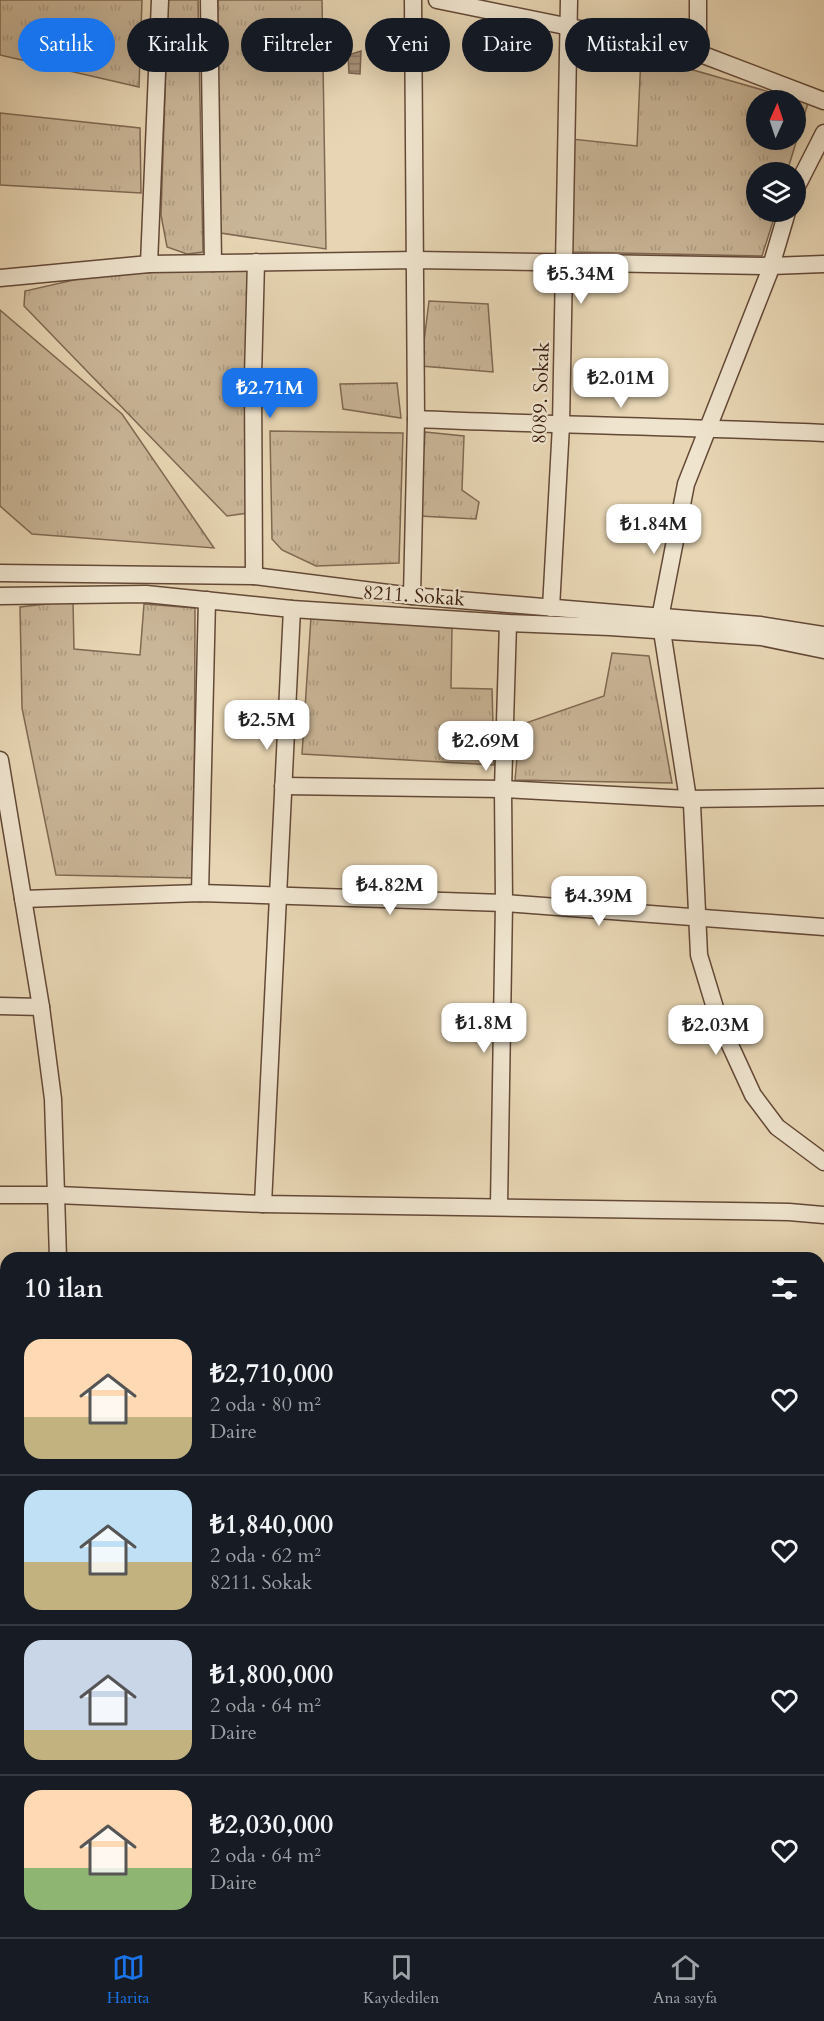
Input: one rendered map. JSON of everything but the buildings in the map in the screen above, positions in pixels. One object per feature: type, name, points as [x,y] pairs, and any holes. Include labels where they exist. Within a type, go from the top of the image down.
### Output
[{"type":"street","points":[[149,264],[160,0]]},
{"type":"street","points":[[209,0],[213,263]]},
{"type":"street","points":[[412,596],[417,419],[413,0]]},
{"type":"street","points":[[437,0],[565,26]]},
{"type":"street","name":"8089. Sokak","points":[[569,0],[569,18]]},
{"type":"street","points":[[698,0],[698,18]]},
{"type":"street","points":[[710,58],[824,101]]},
{"type":"street","name":"8089. Sokak","points":[[551,608],[561,425],[568,72]]},
{"type":"street","points":[[806,168],[824,132]]},
{"type":"street","points":[[784,222],[771,267],[706,428],[686,484],[660,625],[688,799],[692,804],[699,955],[719,1021],[753,1095],[777,1127],[824,1162]]},
{"type":"street","points":[[0,278],[149,264],[256,262],[417,260],[771,267],[824,264]]},
{"type":"street","points":[[254,576],[253,376],[256,262]]},
{"type":"street","points":[[417,419],[824,433]]},
{"type":"street","points":[[0,573],[254,576],[412,596],[551,608],[660,625],[760,626],[824,635]]},
{"type":"street","name":"8211. Sokak","points":[[0,596],[146,594],[292,609],[508,623],[610,627],[660,625],[761,637],[824,650]]},
{"type":"street","points":[[200,893],[207,600]]},
{"type":"street","points":[[262,1204],[292,609]]},
{"type":"street","points":[[499,1206],[504,903],[503,789],[508,623]]},
{"type":"street","points":[[0,760],[53,1099],[58,1252]]},
{"type":"street","points":[[283,786],[503,789],[688,799],[824,797]]},
{"type":"street","points":[[23,899],[200,893],[504,903],[824,927]]},
{"type":"street","points":[[0,1005],[40,1007]]},
{"type":"street","points":[[0,1195],[57,1195],[262,1204],[499,1206],[789,1212],[824,1215]]},
{"type":"green space","points":[[0,0],[142,0],[141,18],[127,18],[127,72],[140,72],[139,87],[74,72],[115,72],[115,18],[18,18],[18,59],[0,55]]},
{"type":"green space","points":[[168,0],[198,0],[198,18],[167,18]]},
{"type":"green space","points":[[218,0],[322,0],[322,18],[241,18],[241,72],[323,72],[326,249],[214,232],[217,72],[229,72],[229,18],[218,18]]},
{"type":"green space","points":[[166,72],[199,72],[203,252],[187,254],[167,247],[161,215]]},
{"type":"green space","points":[[640,72],[700,72],[763,90],[746,90],[746,150],[794,150],[790,162],[746,162],[746,222],[773,222],[762,256],[571,252],[572,139],[637,146]]},
{"type":"green space","points":[[0,113],[140,128],[141,193],[0,185]]},
{"type":"green space","points":[[251,262],[248,513],[227,516],[24,306],[25,291],[109,272]]},
{"type":"green space","points":[[429,301],[488,304],[493,372],[421,366]]},
{"type":"green space","points":[[0,310],[122,414],[214,548],[32,534],[0,506]]},
{"type":"green space","points":[[397,383],[401,418],[343,409],[340,384]]},
{"type":"green space","points":[[270,431],[403,433],[399,563],[316,566],[282,550],[272,539]]},
{"type":"green space","points":[[425,432],[464,436],[462,490],[479,502],[476,519],[419,516]]},
{"type":"green space","points":[[73,601],[74,649],[140,655],[144,604],[195,608],[194,878],[56,875],[22,708],[20,607]]},
{"type":"green space","points":[[311,617],[452,628],[451,688],[492,689],[494,765],[302,754]]},
{"type":"green space","points":[[612,653],[649,656],[672,783],[515,780],[520,725],[604,696]]},
{"type":"shaded area","points":[[361,51],[360,74],[349,73],[353,72],[353,53]]}]
